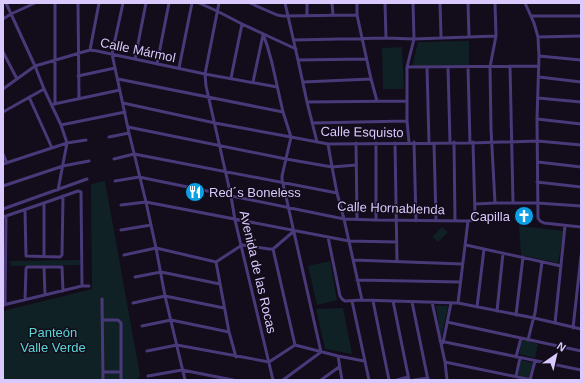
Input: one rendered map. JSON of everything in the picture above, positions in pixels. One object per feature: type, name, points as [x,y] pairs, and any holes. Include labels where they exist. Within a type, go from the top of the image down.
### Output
[{"type":"street","points":[[6,3],[44,89],[53,104],[67,143],[58,190]]},
{"type":"street","points":[[3,19],[35,3]]},
{"type":"street","points":[[53,104],[55,3]]},
{"type":"street","points":[[78,3],[79,99]]},
{"type":"street","points":[[90,50],[99,3]]},
{"type":"street","points":[[123,3],[112,54],[185,380]]},
{"type":"street","points":[[135,59],[146,3]]},
{"type":"street","points":[[157,64],[169,3]]},
{"type":"street","points":[[179,68],[192,3]]},
{"type":"street","points":[[199,3],[296,49]]},
{"type":"street","name":"Avenida de las Rocas","points":[[219,3],[205,74],[208,98],[215,123],[235,220],[273,380]]},
{"type":"street","points":[[250,3],[277,15],[357,15]]},
{"type":"street","points":[[284,3],[317,142]]},
{"type":"street","points":[[306,3],[307,16]]},
{"type":"street","points":[[332,3],[333,15]]},
{"type":"street","points":[[357,3],[357,15],[366,59],[377,101]]},
{"type":"street","points":[[385,3],[386,38]]},
{"type":"street","points":[[409,142],[407,121],[407,67],[414,39],[413,3]]},
{"type":"street","points":[[440,3],[441,37]]},
{"type":"street","points":[[468,3],[469,37]]},
{"type":"street","points":[[495,3],[496,36],[490,67],[495,203]]},
{"type":"street","points":[[525,3],[538,37],[538,216],[539,220],[546,224],[581,227]]},
{"type":"street","points":[[531,16],[581,16]]},
{"type":"street","points":[[231,78],[242,24]]},
{"type":"street","points":[[253,82],[263,34]]},
{"type":"street","points":[[263,34],[267,44],[283,112],[291,138],[282,176],[320,352]]},
{"type":"street","points":[[294,40],[386,38],[414,39],[496,36]]},
{"type":"street","points":[[538,37],[581,36]]},
{"type":"street","name":"Calle Mármol","points":[[3,89],[16,78],[35,66],[90,50],[205,74],[277,87]]},
{"type":"street","points":[[3,52],[16,78]]},
{"type":"street","points":[[539,56],[581,60]]},
{"type":"street","points":[[298,60],[366,59]]},
{"type":"street","points":[[510,66],[513,202]]},
{"type":"street","points":[[407,67],[539,66]]},
{"type":"street","points":[[427,67],[429,143]]},
{"type":"street","points":[[448,67],[455,221]]},
{"type":"street","points":[[458,304],[468,221],[474,218],[475,204],[468,67]]},
{"type":"street","points":[[78,76],[115,68]]},
{"type":"street","points":[[539,77],[581,82]]},
{"type":"street","points":[[118,79],[283,112]]},
{"type":"street","points":[[303,82],[371,79]]},
{"type":"street","points":[[3,110],[44,89]]},
{"type":"street","points":[[53,104],[120,90]]},
{"type":"street","points":[[29,97],[52,148]]},
{"type":"street","points":[[538,98],[581,102]]},
{"type":"street","points":[[307,102],[407,101]]},
{"type":"street","name":"Calle Esquisto","points":[[123,103],[215,123],[328,144],[538,141],[581,145]]},
{"type":"street","points":[[61,125],[125,112]]},
{"type":"street","points":[[538,120],[581,124]]},
{"type":"street","points":[[312,123],[407,121]]},
{"type":"street","points":[[128,127],[332,167],[356,165]]},
{"type":"street","points":[[109,137],[129,133]]},
{"type":"street","points":[[3,154],[5,163],[67,143],[86,140]]},
{"type":"street","points":[[414,142],[416,221]]},
{"type":"street","points":[[356,143],[356,220]]},
{"type":"street","points":[[376,143],[376,220]]},
{"type":"street","points":[[395,143],[397,261]]},
{"type":"street","points":[[434,143],[436,220]]},
{"type":"street","points":[[328,144],[337,193],[362,300]]},
{"type":"street","points":[[114,159],[134,154],[337,193]]},
{"type":"street","points":[[3,186],[63,166],[89,161]]},
{"type":"street","points":[[538,162],[581,167]]},
{"type":"street","points":[[115,181],[139,177]]},
{"type":"street","name":"Calle Hornablenda","points":[[139,177],[344,219],[468,221]]},
{"type":"street","points":[[3,202],[4,208],[87,179]]},
{"type":"street","points":[[537,182],[581,187]]},
{"type":"street","points":[[82,286],[80,191],[4,217],[4,305],[82,286],[89,286]]},
{"type":"street","points":[[25,210],[26,256],[62,256],[63,196]]},
{"type":"street","points":[[121,205],[146,202],[349,241],[397,242]]},
{"type":"street","points":[[475,204],[537,202],[581,206]]},
{"type":"street","points":[[44,203],[44,256]]},
{"type":"street","points":[[121,230],[151,225]]},
{"type":"street","points":[[555,323],[565,226]]},
{"type":"street","points":[[124,255],[156,248],[216,262],[242,245],[273,249],[294,231]]},
{"type":"street","points":[[328,237],[340,296],[345,301],[362,300],[450,303],[516,314],[581,329]]},
{"type":"street","points":[[466,245],[561,266]]},
{"type":"street","points":[[273,249],[295,345]]},
{"type":"street","points":[[477,307],[484,249]]},
{"type":"street","points":[[497,311],[503,253]]},
{"type":"street","points":[[573,328],[581,256]]},
{"type":"street","points":[[516,314],[522,257]]},
{"type":"street","points":[[353,260],[462,264]]},
{"type":"street","points":[[216,262],[229,332],[236,356]]},
{"type":"street","points":[[528,340],[535,314],[542,262]]},
{"type":"street","points":[[44,267],[45,295]]},
{"type":"street","points":[[25,300],[26,268],[62,267],[63,291]]},
{"type":"street","points":[[135,277],[161,272],[220,284]]},
{"type":"street","points":[[357,280],[460,282]]},
{"type":"street","points":[[133,303],[165,296],[224,308]]},
{"type":"street","points":[[102,299],[103,380]]},
{"type":"street","points":[[352,301],[369,380]]},
{"type":"street","points":[[373,301],[389,380]]},
{"type":"street","points":[[393,301],[408,379],[397,380]]},
{"type":"street","points":[[412,302],[428,379],[414,380]]},
{"type":"street","points":[[432,302],[442,341],[447,380]]},
{"type":"street","points":[[442,341],[450,303]]},
{"type":"street","points":[[102,320],[118,320],[121,324],[121,380]]},
{"type":"street","points":[[142,326],[171,320],[229,332]]},
{"type":"street","points":[[447,322],[581,351]]},
{"type":"street","points":[[516,376],[521,338]]},
{"type":"street","points":[[442,341],[581,370]]},
{"type":"street","points":[[147,351],[177,345],[269,362],[295,345],[364,361]]},
{"type":"street","points":[[283,380],[320,352]]},
{"type":"street","points":[[338,356],[342,380]]},
{"type":"street","points":[[445,362],[531,380],[535,361]]},
{"type":"street","points":[[322,380],[339,367]]},
{"type":"street","points":[[148,376],[182,370],[233,380]]},
{"type":"street","points":[[103,372],[121,372]]},
{"type":"green space","points":[[469,41],[469,65],[412,66],[418,42]]},
{"type":"green space","points":[[402,47],[404,89],[383,89],[382,48]]},
{"type":"green space","name":"Panteón Valle Verde","points":[[105,181],[140,375],[137,380],[3,380],[3,311],[92,289],[91,184]]},
{"type":"green space","points":[[519,226],[564,231],[558,263],[521,255]]},
{"type":"green space","points":[[442,227],[448,232],[438,242],[432,237]]},
{"type":"green space","points":[[80,260],[80,265],[11,266],[10,261]]},
{"type":"green space","points":[[330,261],[337,300],[317,305],[308,266]]},
{"type":"green space","points":[[436,306],[448,306],[441,339]]},
{"type":"green space","points":[[343,308],[352,354],[325,349],[316,309]]},
{"type":"green space","points":[[522,340],[538,344],[535,358],[519,354]]},
{"type":"green space","points":[[521,360],[533,363],[529,378],[517,375]]},
{"type":"place","name":"Red´s Boneless","points":[[195,192]]},
{"type":"place","name":"Capilla","points":[[524,216]]}]
